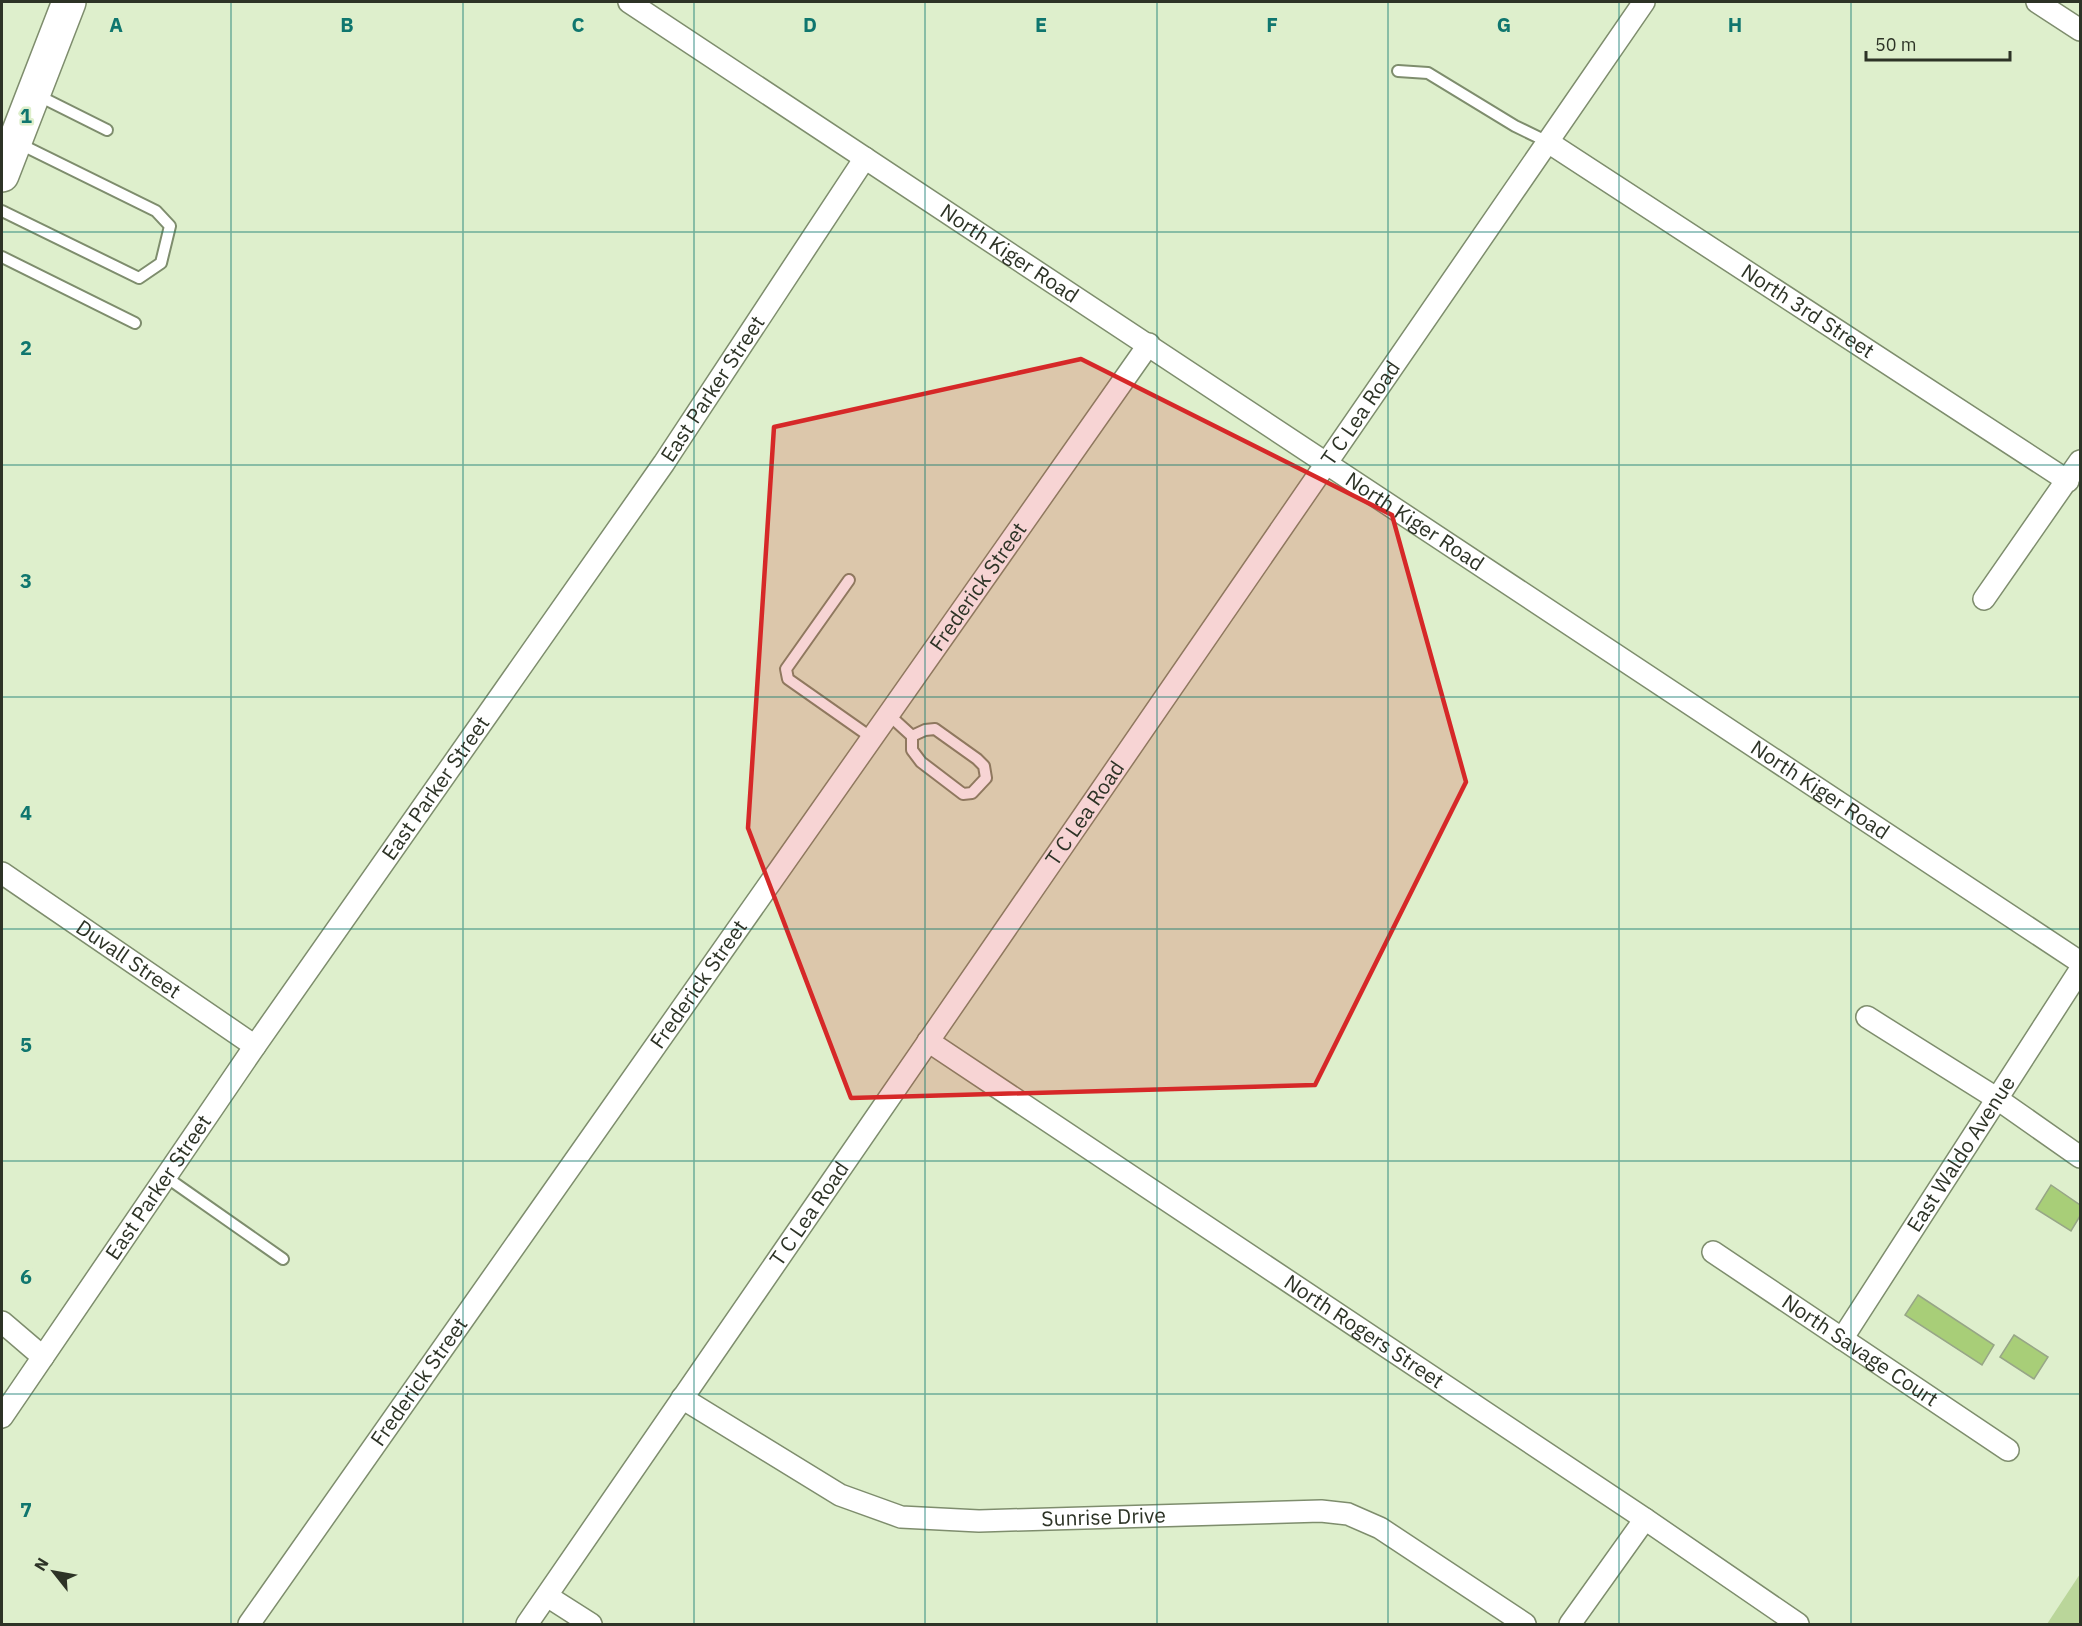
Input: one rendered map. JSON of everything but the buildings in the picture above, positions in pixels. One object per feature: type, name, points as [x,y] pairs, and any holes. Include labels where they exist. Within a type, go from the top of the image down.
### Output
[{"type":"main road","points":[[2,175],[69,2]]},
{"type":"street","name":"North Kiger Road","points":[[629,2],[2080,962]]},
{"type":"street","name":"T C Lea Road","points":[[527,1624],[1644,2]]},
{"type":"street","points":[[2037,2],[2080,30]]},
{"type":"street","name":"North 3rd Street","points":[[1548,142],[2068,481]]},
{"type":"street","name":"East Parker Street","points":[[2,1417],[255,1046],[664,464],[865,158]]},
{"type":"street","name":"Frederick Street","points":[[249,1624],[1149,344]]},
{"type":"street","points":[[1984,598],[2080,461]]},
{"type":"street","name":"Duvall Street","points":[[2,874],[255,1046]]},
{"type":"street","name":"East Waldo Avenue","points":[[1842,1339],[2080,969]]},
{"type":"street","points":[[1867,1017],[1996,1098],[2080,1157]]},
{"type":"street","name":"North Rogers Street","points":[[928,1041],[1645,1519],[1798,1624]]},
{"type":"street","name":"North Savage Court","points":[[1713,1252],[2008,1450]]},
{"type":"street","points":[[2,1322],[43,1357]]},
{"type":"street","name":"Sunrise Drive","points":[[682,1398],[840,1495],[901,1517],[979,1521],[1321,1511],[1348,1514],[1380,1528],[1525,1624]]},
{"type":"street","points":[[1570,1624],[1645,1519]]},
{"type":"street","points":[[547,1596],[591,1624]]},
{"type":"lane","points":[[1398,71],[1428,73],[1515,126],[1548,142]]},
{"type":"lane","points":[[34,93],[107,130]]},
{"type":"lane","points":[[2,211],[138,278],[161,263],[170,226],[156,212],[15,141]]},
{"type":"lane","points":[[2,257],[135,323]]},
{"type":"lane","points":[[849,580],[786,669],[788,679],[872,738]]},
{"type":"lane","points":[[889,715],[912,736],[912,750],[921,762],[963,794],[972,793],[981,786],[986,777],[984,766],[977,759],[935,729],[925,730],[912,736]]},
{"type":"lane","points":[[166,1176],[283,1259]]},
{"type":"highlighted area","points":[[1081,359],[1392,515],[1466,782],[1315,1085],[851,1098],[748,828],[774,427]]},
{"type":"green space","points":[[2080,1574],[2080,1624],[2047,1624]]}]
